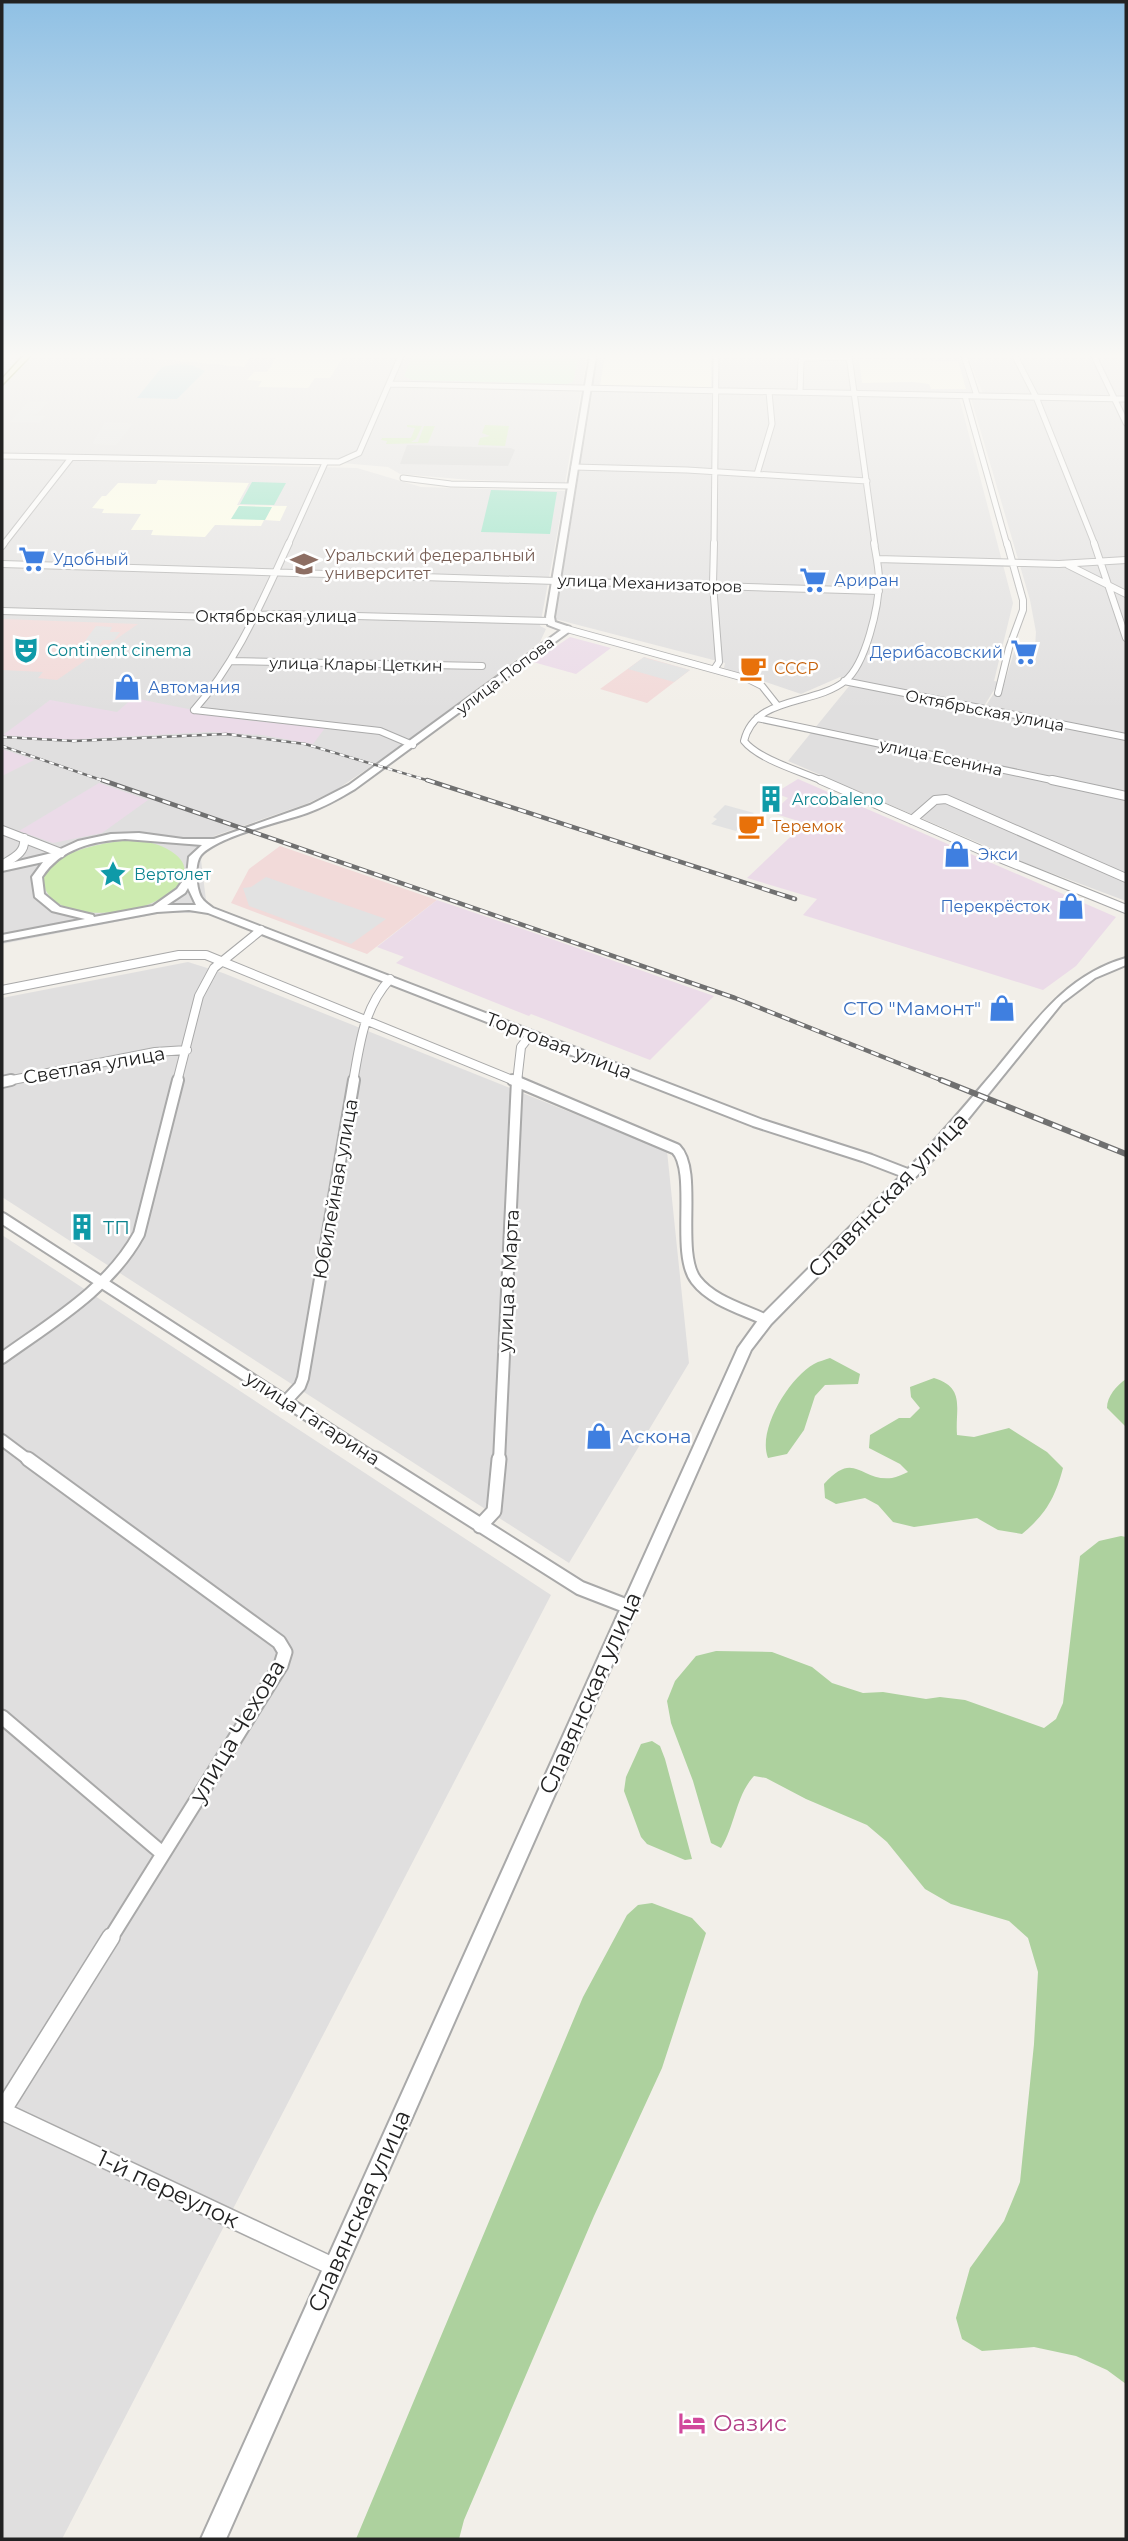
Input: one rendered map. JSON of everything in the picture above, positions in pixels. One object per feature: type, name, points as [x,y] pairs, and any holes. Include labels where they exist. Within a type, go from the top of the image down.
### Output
[{"type":"street","points":[[2,546],[58,475]]},
{"type":"street","points":[[319,475],[255,615],[208,696],[194,710],[380,731],[413,745]]},
{"type":"street","name":"улица Попова","points":[[567,629],[550,622],[573,475]]},
{"type":"street","points":[[714,475],[713,584],[719,662],[715,668]]},
{"type":"street","points":[[766,475],[867,481]]},
{"type":"street","points":[[866,475],[879,591],[856,666],[844,681],[831,688],[777,705],[757,718],[744,735],[744,741],[749,747],[912,820],[1126,909]]},
{"type":"street","points":[[987,475],[1023,600],[1023,610],[1007,654],[998,693]]},
{"type":"street","points":[[1067,475],[1101,561],[1110,586],[1111,603],[1126,638]]},
{"type":"street","points":[[403,478],[450,484],[571,486]]},
{"type":"street","points":[[877,559],[1059,564],[1126,560]]},
{"type":"street","name":"улица Механизаторов","points":[[2,564],[879,591]]},
{"type":"street","points":[[1059,564],[1079,569],[1126,594]]},
{"type":"street","name":"Октябрьская улица","points":[[2,611],[550,622]]},
{"type":"street","points":[[550,622],[557,630],[556,636]]},
{"type":"street","points":[[567,629],[715,668],[762,686],[777,705]]},
{"type":"street","name":"улица Попова","points":[[228,837],[328,800],[413,745],[567,629]]},
{"type":"street","name":"улица Клары Цеткин","points":[[230,661],[482,666]]},
{"type":"street","name":"Октябрьская улица","points":[[844,681],[1126,737]]},
{"type":"street","name":"улица Есенина","points":[[757,718],[1126,796]]},
{"type":"street","points":[[912,820],[935,800],[946,799],[1126,878]]},
{"type":"street","points":[[2,830],[58,854]]},
{"type":"street","points":[[2,867],[58,854],[108,837],[141,836],[193,844],[228,837]]},
{"type":"street","points":[[2,938],[139,912],[175,896],[186,886],[194,856],[228,837]]},
{"type":"street","points":[[2,867],[20,854],[25,845],[24,838]]},
{"type":"street","points":[[160,840],[182,850],[192,870],[195,899],[210,910]]},
{"type":"street","points":[[58,854],[37,877],[36,889],[43,901],[74,915],[118,916]]},
{"type":"street","name":"Торговая улица","points":[[139,912],[182,906],[210,910],[758,1123],[867,1158],[910,1175]]},
{"type":"street","points":[[2,1358],[101,1283],[129,1254],[139,1234],[199,996],[221,960],[261,930]]},
{"type":"street","points":[[2,990],[179,955],[200,954],[221,960],[676,1149],[683,1156],[691,1272],[695,1280],[711,1293],[766,1320]]},
{"type":"street","name":"Славянская улица","points":[[213,2539],[738,1362],[766,1320],[962,1119],[1058,1001],[1091,976],[1126,961]]},
{"type":"street","name":"Юбилейная улица","points":[[286,1401],[300,1386],[303,1378],[364,1019],[378,992],[390,979]]},
{"type":"street","name":"улица 8 Марта","points":[[480,1526],[494,1511],[497,1499],[517,1082],[521,1047],[530,1034]]},
{"type":"street","name":"Светлая улица","points":[[2,1082],[155,1052],[187,1050]]},
{"type":"street","name":"улица Гагарина","points":[[2,1219],[580,1588],[629,1607]]},
{"type":"street","name":"улица Чехова","points":[[2,1440],[279,1642],[285,1652],[281,1665],[2,2111]]},
{"type":"street","points":[[2,1717],[162,1853]]},
{"type":"street","name":"1-й переулок","points":[[2,2111],[334,2267]]},
{"type":"shaded area","points":[[2,475],[379,475],[421,487],[565,491],[540,626],[546,629],[540,642],[391,753],[336,790],[306,804],[214,836],[220,844],[203,855],[201,860],[206,900],[211,905],[198,913],[162,913],[2,944]]},
{"type":"shaded area","points":[[407,475],[566,475],[565,483]]},
{"type":"shaded area","points":[[579,475],[979,475],[1013,603],[994,681],[999,682],[984,706],[840,677],[801,694],[724,668],[725,663],[555,619]]},
{"type":"shaded area","points":[[993,475],[1126,475],[1126,901],[1030,865],[788,761],[850,685],[982,712],[994,693],[1001,694],[1016,646],[1035,648],[1036,632],[1030,600]]},
{"type":"shaded area","points":[[158,480],[249,483],[237,505],[287,506],[280,521],[264,520],[261,526],[215,525],[205,537],[151,535],[153,530],[131,530],[141,514],[102,513],[104,509],[92,508],[118,483],[156,484]]},
{"type":"shaded area","points":[[2,619],[138,624],[57,680],[38,678],[43,672],[2,670]]},
{"type":"shaded area","points":[[96,626],[112,627],[110,632],[120,632],[114,640],[103,640],[96,650],[79,649]]},
{"type":"shaded area","points":[[570,637],[611,648],[576,674],[533,662]]},
{"type":"shaded area","points":[[644,657],[690,670],[647,703],[600,689]]},
{"type":"shaded area","points":[[644,657],[690,670],[674,682],[628,669]]},
{"type":"shaded area","points":[[133,698],[244,720],[325,728],[313,744],[262,735],[209,732],[63,740],[3,735],[50,700],[117,712]]},
{"type":"shaded area","points":[[2,749],[29,758],[34,760],[2,776]]},
{"type":"shaded area","points":[[798,779],[1116,917],[1076,966],[1043,990],[803,915],[817,899],[747,878],[805,823],[772,813],[788,798],[775,793]]},
{"type":"shaded area","points":[[99,783],[148,800],[102,833],[53,843],[19,831]]},
{"type":"shaded area","points":[[725,805],[754,813],[736,831],[711,824],[717,819],[713,817]]},
{"type":"shaded area","points":[[280,846],[437,900],[367,954],[231,903],[249,869]]},
{"type":"shaded area","points":[[266,877],[386,919],[351,944],[249,906],[243,888],[251,887]]},
{"type":"shaded area","points":[[437,900],[714,996],[650,1060],[396,963],[404,957],[377,947]]},
{"type":"shaded area","points":[[188,962],[223,973],[667,1151],[689,1363],[569,1563],[2,1197],[2,998]]},
{"type":"shaded area","points":[[2,1235],[551,1595],[62,2539],[2,2539]]},
{"type":"green space","points":[[252,482],[286,483],[274,505],[240,504]]},
{"type":"green space","points":[[491,490],[557,492],[550,534],[481,532]]},
{"type":"green space","points":[[239,506],[272,507],[265,520],[231,519]]},
{"type":"green space","points":[[138,840],[161,846],[180,858],[184,875],[167,895],[147,905],[102,913],[67,907],[54,901],[48,894],[44,880],[48,869],[59,859],[93,846]]},
{"type":"green space","points":[[830,1358],[860,1374],[858,1384],[825,1385],[815,1396],[804,1430],[787,1454],[768,1458],[767,1433],[786,1393],[804,1371]]},
{"type":"green space","points":[[934,1378],[951,1387],[955,1393],[957,1435],[974,1437],[1009,1428],[1047,1452],[1063,1468],[1048,1505],[1022,1534],[998,1530],[977,1518],[914,1527],[893,1522],[878,1505],[865,1498],[836,1504],[825,1498],[824,1484],[843,1469],[858,1469],[881,1478],[892,1478],[908,1472],[900,1464],[869,1448],[870,1435],[899,1418],[910,1418],[920,1408],[911,1397],[910,1387]]},
{"type":"green space","points":[[1126,1379],[1126,1427],[1107,1408],[1113,1391]]},
{"type":"green space","points":[[1126,1537],[1126,2384],[1107,2370],[1076,2356],[1034,2347],[982,2351],[962,2339],[956,2318],[970,2268],[1004,2221],[1020,2182],[1034,2044],[1038,1972],[1028,1938],[1009,1921],[951,1904],[925,1889],[887,1842],[867,1825],[806,1799],[766,1778],[754,1776],[748,1784],[721,1848],[711,1843],[693,1781],[671,1723],[667,1701],[675,1681],[696,1656],[716,1651],[772,1652],[812,1667],[832,1683],[863,1693],[883,1692],[926,1699],[940,1697],[965,1700],[1044,1728],[1056,1719],[1063,1703],[1080,1556],[1099,1541]]},
{"type":"green space","points":[[652,1741],[660,1746],[665,1759],[692,1859],[685,1860],[647,1844],[641,1837],[624,1791],[626,1777],[641,1744]]},
{"type":"green space","points":[[652,1903],[692,1918],[706,1933],[662,2068],[594,2216],[464,2520],[459,2539],[356,2539],[583,1997],[627,1915],[638,1905]]},
{"type":"railway","points":[[2,737],[74,741],[226,734],[305,744],[433,782]]},
{"type":"railway","points":[[2,746],[107,782]]},
{"type":"railway","points":[[102,780],[735,998],[946,1082]]},
{"type":"railway","points":[[427,780],[795,899]]},
{"type":"railway","points":[[941,1080],[946,1082]]},
{"type":"railway","points":[[946,1082],[1126,1154]]},
{"type":"place","name":"Удобный","points":[[32,559]]},
{"type":"place","name":"Уральский федеральный университет","points":[[304,564]]},
{"type":"place","name":"Ариран","points":[[813,580]]},
{"type":"place","name":"Continent cinema","points":[[26,650]]},
{"type":"place","name":"Дерибасовский","points":[[1024,652]]},
{"type":"place","name":"СССР","points":[[753,668]]},
{"type":"place","name":"Автомания","points":[[127,687]]},
{"type":"place","name":"Arcobaleno","points":[[771,799]]},
{"type":"place","name":"Теремок","points":[[751,826]]},
{"type":"place","name":"Экси","points":[[957,854]]},
{"type":"place","name":"Вертолет","points":[[113,874]]},
{"type":"place","name":"Перекрёсток","points":[[1071,906]]},
{"type":"place","name":"СТО \"Мамонт\"","points":[[1002,1008]]},
{"type":"place","name":"ТП","points":[[82,1227]]},
{"type":"place","name":"Аскона","points":[[599,1436]]},
{"type":"place","name":"Оазис","points":[[692,2423]]}]
